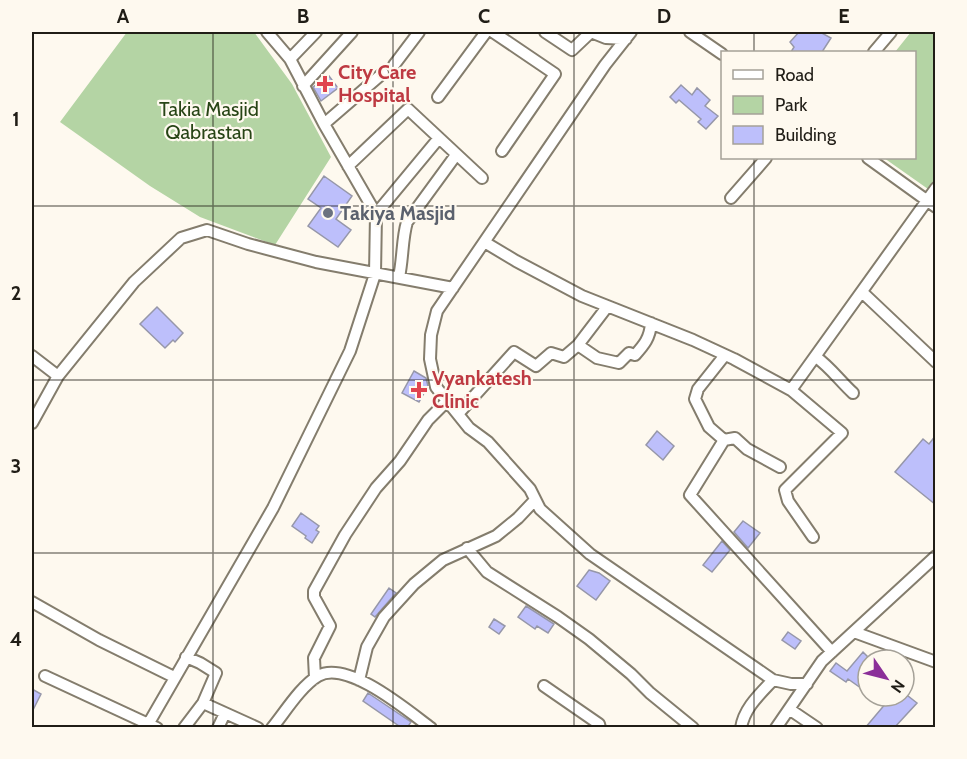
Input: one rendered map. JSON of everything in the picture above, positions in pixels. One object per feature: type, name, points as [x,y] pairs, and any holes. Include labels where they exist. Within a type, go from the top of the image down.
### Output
[{"type":"street","points":[[45,676],[150,726],[174,677],[273,508],[350,351],[375,274],[376,214],[324,124],[290,59],[267,32]]},
{"type":"street","points":[[290,59],[316,32]]},
{"type":"street","points":[[303,86],[352,32]]},
{"type":"street","points":[[394,65],[419,32]]},
{"type":"street","points":[[438,97],[486,32]]},
{"type":"street","points":[[493,32],[555,74],[502,151]]},
{"type":"street","points":[[545,32],[572,50],[591,32],[606,38],[628,35]]},
{"type":"street","points":[[690,32],[721,53]]},
{"type":"street","points":[[875,51],[891,32]]},
{"type":"street","points":[[628,35],[605,65],[486,243],[437,311],[430,351],[436,387],[469,428],[488,442],[530,489],[540,508],[590,554],[773,680],[791,684],[807,684]]},
{"type":"street","points":[[324,124],[383,73]]},
{"type":"street","points":[[348,166],[408,109],[482,178]]},
{"type":"street","points":[[376,214],[439,138]]},
{"type":"street","points":[[399,277],[407,222],[456,155]]},
{"type":"street","points":[[731,198],[765,159]]},
{"type":"street","points":[[869,159],[931,204]]},
{"type":"street","points":[[791,390],[862,292],[931,204],[936,188]]},
{"type":"street","points":[[32,423],[58,376],[134,282],[181,238],[207,230],[248,244],[316,262],[453,288]]},
{"type":"street","points":[[486,243],[553,281],[725,355],[791,390],[842,433],[785,490],[788,501],[813,537]]},
{"type":"street","points":[[862,292],[936,362]]},
{"type":"street","points":[[458,414],[514,352],[536,366],[551,353],[564,357],[578,345],[607,306]]},
{"type":"street","points":[[578,345],[597,358],[619,363],[629,353],[635,355],[645,344],[651,333],[651,323]]},
{"type":"street","points":[[724,440],[709,427],[695,399],[698,389],[725,355]]},
{"type":"street","points":[[816,357],[830,367],[839,380],[853,393]]},
{"type":"street","points":[[33,360],[58,376]]},
{"type":"street","points":[[315,678],[314,658],[330,626],[314,597],[314,591],[345,535],[376,488],[400,461],[428,420],[447,401]]},
{"type":"street","points":[[780,467],[747,449],[735,438],[724,440],[690,495],[832,652]]},
{"type":"street","points":[[359,680],[367,647],[384,617],[414,584],[443,560],[496,536],[535,500]]},
{"type":"street","points":[[467,549],[487,572],[535,601],[589,639],[692,727]]},
{"type":"street","points":[[776,728],[822,662],[936,556]]},
{"type":"street","points":[[32,602],[99,640],[174,677]]},
{"type":"street","points":[[854,632],[936,662]]},
{"type":"street","points":[[184,728],[203,703],[216,672],[186,657]]},
{"type":"street","points":[[272,728],[315,678],[321,674],[342,673],[359,680],[403,707],[431,728]]},
{"type":"street","points":[[741,728],[742,718],[751,704],[773,680]]},
{"type":"street","points":[[544,686],[599,724],[600,728]]},
{"type":"street","points":[[203,703],[258,728]]},
{"type":"street","points":[[789,709],[813,726]]},
{"type":"street","points":[[218,728],[225,712]]},
{"type":"green space","name":"Takia Masjid Qabrastan","points":[[127,32],[254,32],[292,84],[331,157],[275,245],[200,217],[150,186],[60,122]]},
{"type":"green space","points":[[911,32],[935,32],[936,179],[928,189],[885,159],[916,159],[916,51],[896,51]]},
{"type":"building","points":[[799,32],[820,32],[831,38],[823,51],[792,51],[794,47],[790,42]]},
{"type":"building","points":[[329,76],[338,88],[321,101],[313,87]]},
{"type":"building","points":[[681,85],[692,95],[697,88],[710,100],[705,106],[718,116],[706,129],[698,122],[701,119],[679,100],[676,103],[670,97]]},
{"type":"building","name":"Takiya Masjid","points":[[324,176],[352,196],[336,219],[351,230],[338,247],[308,226],[321,208],[308,199]]},
{"type":"building","points":[[157,307],[183,333],[165,348],[140,324]]},
{"type":"building","points":[[414,371],[426,378],[428,386],[419,402],[402,393]]},
{"type":"building","points":[[657,431],[674,446],[663,460],[646,445]]},
{"type":"building","points":[[936,435],[936,505],[895,472],[923,439],[929,444]]},
{"type":"building","points":[[301,513],[319,526],[316,530],[319,532],[312,543],[292,526]]},
{"type":"building","points":[[743,521],[760,533],[748,548],[734,532]]},
{"type":"building","points":[[722,541],[730,550],[712,572],[703,565]]},
{"type":"building","points":[[589,570],[599,573],[610,581],[596,600],[577,586]]},
{"type":"building","points":[[389,588],[396,593],[375,617],[371,614]]},
{"type":"building","points":[[526,606],[554,624],[548,633],[537,626],[535,629],[518,617]]},
{"type":"building","points":[[494,619],[505,626],[499,634],[489,627]]},
{"type":"building","points":[[788,632],[801,641],[795,649],[782,640]]},
{"type":"building","points":[[856,660],[856,685],[848,679],[846,682],[830,671],[836,663],[847,671]]},
{"type":"building","points":[[32,689],[41,694],[32,712]]},
{"type":"building","points":[[368,693],[411,722],[407,728],[402,728],[363,701]]},
{"type":"building","points":[[882,708],[912,708],[894,728],[865,728]]},
{"type":"place","name":"City Care Hospital","points":[[325,84]]},
{"type":"place","name":"Takiya Masjid","points":[[328,213]]},
{"type":"place","name":"Vyankatesh Clinic","points":[[419,390]]}]
